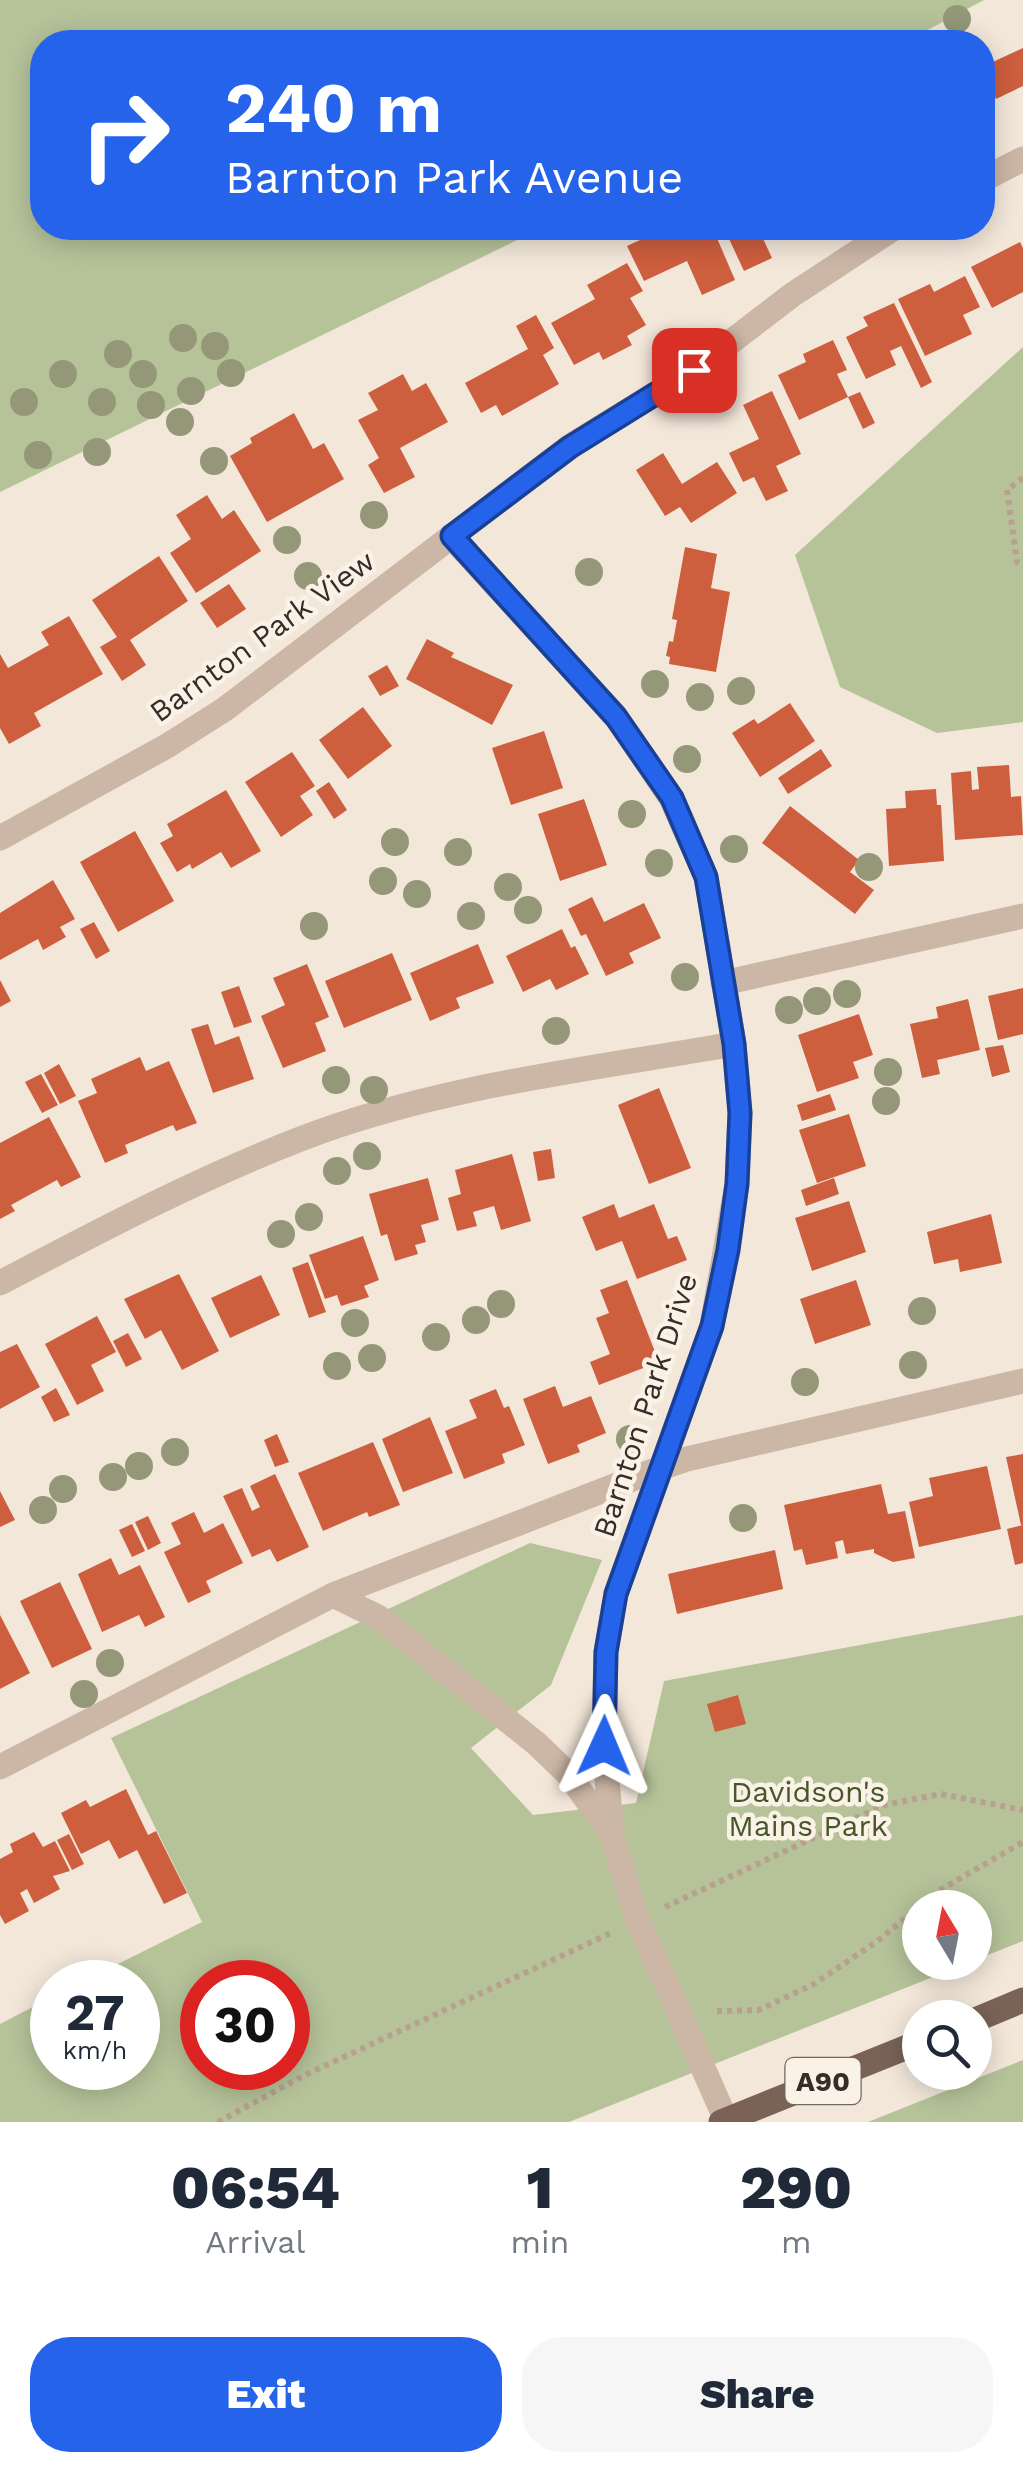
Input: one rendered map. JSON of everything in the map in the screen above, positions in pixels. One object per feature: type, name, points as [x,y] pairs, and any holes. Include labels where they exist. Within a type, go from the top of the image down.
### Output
[{"type":"main road","points":[[992,2013],[1023,2000]]},
{"type":"main road","name":"A90","points":[[723,2121],[902,2049]]},
{"type":"street","points":[[995,173],[1023,159]]},
{"type":"street","name":"Barnton Park View","points":[[0,838],[225,710],[570,447],[694,370],[792,294],[875,240]]},
{"type":"street","name":"Barnton Park Drive","points":[[452,536],[616,717],[672,798],[706,877],[734,1044],[740,1113],[737,1184],[712,1326],[616,1594],[606,1652],[604,1746],[612,1836],[638,1920],[723,2121]]},
{"type":"street","points":[[723,983],[1023,916]]},
{"type":"street","points":[[0,1282],[183,1190],[304,1137],[406,1107],[549,1074],[734,1044]]},
{"type":"street","points":[[0,1767],[333,1596],[661,1468],[1023,1381]]},
{"type":"street","points":[[333,1596],[378,1617],[538,1744],[569,1776],[612,1836]]},
{"type":"path","points":[[1023,478],[1007,490],[1017,562],[1023,564]]},
{"type":"path","points":[[218,2122],[305,2075],[884,1805],[941,1794],[1023,1810]]},
{"type":"path","points":[[717,2011],[759,2010],[814,1984],[876,1942],[940,1890],[1023,1842]]},
{"type":"green space","points":[[0,0],[984,0],[928,30],[30,30],[30,240],[517,240],[0,492]]},
{"type":"green space","points":[[1023,347],[1023,722],[937,733],[840,687],[795,555]]},
{"type":"green space","name":"Davidson's Mains Park","points":[[530,1543],[602,1560],[551,1685],[471,1748],[533,1815],[636,1803],[664,1681],[1023,1615],[1023,1941],[992,1953],[992,1890],[902,1890],[902,1980],[925,1980],[569,2122],[0,2122],[0,2024],[30,2008],[30,2090],[160,2090],[160,1960],[126,1960],[202,1922],[111,1738]]},
{"type":"green space","points":[[1023,2060],[1023,2122],[868,2122],[948,2090],[992,2090],[992,2072]]},
{"type":"building","points":[[1023,48],[1023,86],[996,99],[995,97],[995,61]]},
{"type":"building","points":[[640,240],[718,240],[735,280],[702,295],[687,261],[644,281],[627,246]]},
{"type":"building","points":[[730,240],[764,240],[772,258],[744,271]]},
{"type":"building","points":[[1020,242],[1023,292],[992,308],[971,267]]},
{"type":"building","points":[[627,263],[643,291],[630,298],[646,325],[627,336],[632,345],[603,360],[599,352],[574,365],[551,323],[595,299],[587,285]]},
{"type":"building","points":[[965,276],[980,307],[963,315],[972,334],[925,356],[898,299],[930,284],[934,292]]},
{"type":"building","points":[[894,303],[932,382],[921,388],[901,346],[890,351],[896,365],[866,379],[846,337],[868,326],[863,317]]},
{"type":"building","points":[[536,315],[554,348],[543,355],[559,384],[502,416],[496,405],[481,413],[465,383],[528,349],[516,326]]},
{"type":"building","points":[[833,340],[847,370],[837,374],[848,397],[799,420],[778,375],[806,362],[803,354]]},
{"type":"building","points":[[403,374],[412,391],[426,383],[448,422],[400,448],[415,477],[384,493],[368,465],[379,458],[358,420],[378,410],[368,393]]},
{"type":"building","points":[[772,391],[801,454],[776,466],[788,491],[766,501],[754,477],[743,482],[729,453],[759,439],[743,405]]},
{"type":"building","points":[[860,392],[875,423],[863,429],[848,397]]},
{"type":"building","points":[[294,413],[313,449],[324,443],[344,479],[267,522],[230,456],[252,443],[250,438]]},
{"type":"building","points":[[663,453],[682,484],[717,462],[737,493],[691,523],[680,507],[665,516],[636,470]]},
{"type":"building","points":[[207,495],[222,519],[234,510],[261,551],[196,593],[170,553],[191,539],[176,515]]},
{"type":"building","points":[[685,547],[717,554],[711,588],[730,592],[716,672],[669,664],[670,657],[666,656],[677,620],[672,619]]},
{"type":"building","points":[[159,556],[188,601],[130,640],[146,665],[122,681],[100,647],[117,637],[92,600]]},
{"type":"building","points":[[229,584],[246,609],[217,628],[200,603]]},
{"type":"building","points":[[69,616],[103,674],[34,713],[41,726],[9,744],[0,728],[0,654],[8,668],[49,645],[41,632]]},
{"type":"building","points":[[427,639],[454,653],[451,657],[513,685],[492,725],[406,679]]},
{"type":"building","points":[[387,665],[399,686],[380,696],[368,676]]},
{"type":"building","points":[[790,703],[815,741],[760,777],[732,733],[754,719],[758,724]]},
{"type":"building","points":[[363,707],[392,746],[348,779],[319,740]]},
{"type":"building","points":[[544,731],[563,788],[511,805],[492,748]]},
{"type":"building","points":[[821,749],[832,766],[788,794],[778,778]]},
{"type":"building","points":[[292,752],[315,786],[300,796],[313,815],[281,837],[245,782]]},
{"type":"building","points":[[1009,765],[1011,797],[1021,796],[1023,835],[955,840],[951,773],[971,771],[972,790],[979,789],[977,767]]},
{"type":"building","points":[[329,782],[347,810],[334,819],[316,791]]},
{"type":"building","points":[[936,789],[937,805],[941,805],[944,861],[889,866],[886,809],[906,808],[905,791]]},
{"type":"building","points":[[226,790],[261,851],[231,868],[221,852],[192,869],[190,864],[177,872],[160,843],[173,836],[167,824]]},
{"type":"building","points":[[584,799],[607,865],[560,881],[538,814]]},
{"type":"building","points":[[790,806],[859,860],[850,872],[874,890],[855,914],[762,843]]},
{"type":"building","points":[[135,831],[174,901],[118,932],[80,862]]},
{"type":"building","points":[[53,880],[75,919],[60,927],[66,937],[43,950],[38,939],[0,960],[0,913]]},
{"type":"building","points":[[592,897],[604,922],[644,903],[661,938],[629,953],[634,963],[606,976],[586,934],[581,936],[568,909]]},
{"type":"building","points":[[94,922],[110,951],[96,959],[80,929]]},
{"type":"building","points":[[562,929],[589,974],[556,990],[550,979],[523,992],[506,956]]},
{"type":"building","points":[[478,944],[494,983],[456,998],[460,1008],[430,1021],[410,973]]},
{"type":"building","points":[[392,953],[412,1000],[344,1028],[325,981]]},
{"type":"building","points":[[307,964],[329,1017],[315,1023],[326,1051],[283,1068],[261,1016],[285,1005],[273,978]]},
{"type":"building","points":[[0,980],[11,1001],[0,1007]]},
{"type":"building","points":[[239,986],[252,1022],[234,1028],[221,992]]},
{"type":"building","points":[[1023,988],[1023,1034],[998,1040],[988,996]]},
{"type":"building","points":[[968,999],[980,1050],[937,1060],[940,1074],[922,1078],[910,1024],[938,1018],[936,1007]]},
{"type":"building","points":[[859,1014],[873,1055],[853,1062],[859,1078],[817,1092],[798,1035]]},
{"type":"building","points":[[208,1024],[215,1045],[239,1036],[254,1079],[213,1093],[191,1029]]},
{"type":"building","points":[[1003,1045],[1010,1072],[992,1077],[985,1048]]},
{"type":"building","points":[[140,1057],[146,1071],[169,1061],[197,1123],[176,1131],[173,1125],[125,1145],[128,1153],[105,1163],[78,1101],[97,1093],[91,1079]]},
{"type":"building","points":[[59,1064],[76,1096],[60,1104],[44,1073]]},
{"type":"building","points":[[41,1074],[58,1105],[42,1113],[25,1082]]},
{"type":"building","points":[[659,1088],[691,1168],[649,1184],[618,1105]]},
{"type":"building","points":[[830,1094],[836,1110],[802,1121],[797,1105]]},
{"type":"building","points":[[849,1114],[866,1166],[817,1183],[799,1130]]},
{"type":"building","points":[[49,1117],[81,1177],[61,1187],[57,1180],[11,1205],[15,1211],[0,1219],[0,1143]]},
{"type":"building","points":[[551,1149],[555,1178],[538,1181],[533,1152]]},
{"type":"building","points":[[512,1154],[531,1221],[501,1230],[494,1206],[473,1212],[477,1226],[457,1231],[448,1198],[461,1194],[455,1170]]},
{"type":"building","points":[[428,1178],[439,1220],[421,1225],[426,1242],[415,1245],[418,1254],[395,1261],[387,1234],[381,1236],[369,1194]]},
{"type":"building","points":[[834,1178],[839,1194],[806,1206],[801,1190]]},
{"type":"building","points":[[849,1201],[866,1252],[812,1271],[795,1218]]},
{"type":"building","points":[[614,1204],[619,1218],[654,1204],[668,1239],[677,1236],[687,1260],[637,1279],[622,1241],[596,1251],[582,1217]]},
{"type":"building","points":[[991,1214],[1002,1263],[960,1272],[958,1259],[934,1264],[927,1232]]},
{"type":"building","points":[[363,1236],[379,1280],[364,1286],[369,1297],[341,1306],[337,1295],[325,1299],[309,1255]]},
{"type":"building","points":[[308,1262],[326,1312],[309,1318],[292,1268]]},
{"type":"building","points":[[179,1274],[219,1351],[182,1370],[161,1330],[145,1339],[124,1299]]},
{"type":"building","points":[[261,1275],[280,1315],[230,1338],[211,1298]]},
{"type":"building","points":[[627,1280],[659,1362],[599,1385],[590,1362],[610,1354],[596,1318],[609,1313],[600,1290]]},
{"type":"building","points":[[856,1280],[871,1325],[815,1344],[800,1299]]},
{"type":"building","points":[[97,1316],[116,1352],[91,1365],[104,1391],[77,1405],[45,1344]]},
{"type":"building","points":[[128,1333],[142,1359],[126,1367],[113,1341]]},
{"type":"building","points":[[17,1344],[40,1387],[0,1409],[0,1352]]},
{"type":"building","points":[[555,1386],[563,1407],[591,1396],[606,1433],[577,1445],[580,1452],[548,1464],[523,1399]]},
{"type":"building","points":[[56,1388],[70,1415],[54,1422],[41,1397]]},
{"type":"building","points":[[496,1389],[504,1408],[509,1406],[525,1445],[502,1454],[505,1463],[464,1479],[445,1431],[477,1418],[469,1400]]},
{"type":"building","points":[[430,1417],[453,1473],[403,1492],[382,1439]]},
{"type":"building","points":[[277,1434],[289,1462],[275,1467],[264,1440]]},
{"type":"building","points":[[373,1442],[400,1505],[369,1517],[367,1512],[323,1531],[298,1473]]},
{"type":"building","points":[[1023,1454],[1023,1525],[1021,1525],[1006,1457]]},
{"type":"building","points":[[987,1466],[1001,1529],[919,1547],[909,1502],[933,1496],[929,1478]]},
{"type":"building","points":[[275,1474],[309,1547],[277,1562],[270,1549],[252,1557],[223,1496],[242,1488],[252,1511],[260,1507],[250,1486]]},
{"type":"building","points":[[881,1484],[888,1514],[905,1511],[915,1558],[893,1562],[874,1553],[874,1549],[846,1554],[843,1540],[835,1542],[838,1558],[806,1565],[802,1549],[794,1551],[784,1505]]},
{"type":"building","points":[[0,1491],[15,1520],[0,1527]]},
{"type":"building","points":[[194,1512],[204,1533],[223,1523],[243,1563],[206,1581],[211,1592],[188,1603],[164,1552],[181,1544],[171,1523]]},
{"type":"building","points":[[148,1516],[161,1543],[148,1550],[135,1522]]},
{"type":"building","points":[[132,1524],[145,1551],[132,1557],[119,1530]]},
{"type":"building","points":[[1023,1525],[1023,1563],[1015,1565],[1007,1529]]},
{"type":"building","points":[[775,1550],[783,1589],[677,1614],[668,1574]]},
{"type":"building","points":[[111,1558],[119,1575],[140,1565],[165,1617],[145,1627],[139,1615],[102,1632],[78,1574]]},
{"type":"building","points":[[60,1582],[92,1649],[52,1668],[20,1601]]},
{"type":"building","points":[[0,1615],[30,1673],[0,1689]]},
{"type":"building","points":[[738,1695],[746,1724],[715,1732],[707,1704]]},
{"type":"building","points":[[126,1789],[148,1835],[156,1831],[187,1893],[164,1904],[137,1850],[119,1859],[109,1840],[81,1854],[61,1813],[86,1800],[90,1807]]},
{"type":"building","points":[[34,1832],[43,1847],[55,1841],[70,1871],[53,1876],[60,1889],[34,1903],[27,1889],[20,1893],[29,1911],[5,1924],[0,1915],[0,1859],[13,1852],[10,1844]]},
{"type":"building","points":[[69,1834],[84,1864],[72,1870],[57,1840]]},
{"type":"route","points":[[604,1746],[606,1652],[616,1594],[712,1326],[728,1250],[737,1184],[740,1113],[734,1044],[706,877],[672,798],[616,717],[452,536],[570,447],[694,370]]}]
